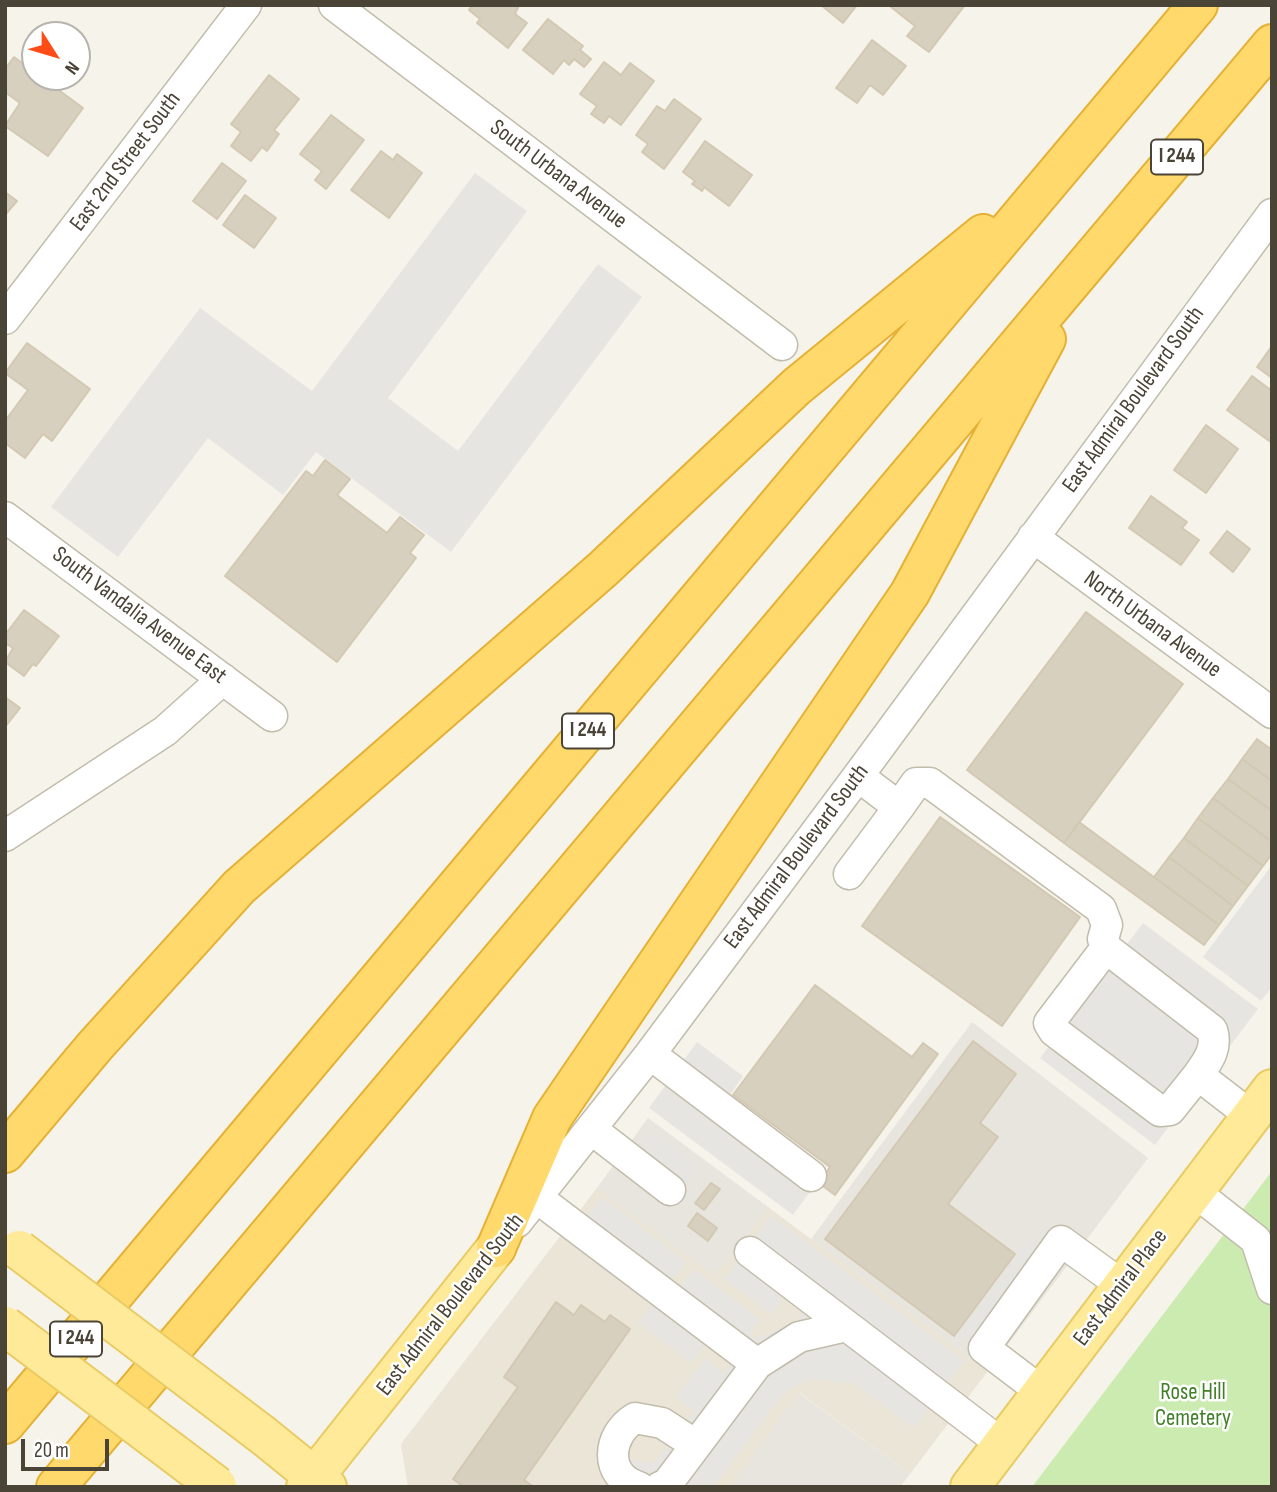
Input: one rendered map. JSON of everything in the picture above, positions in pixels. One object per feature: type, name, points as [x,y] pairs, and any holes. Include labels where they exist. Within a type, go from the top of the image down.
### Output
[{"type":"highway","name":"I 244","points":[[5,1424],[1198,5]]},
{"type":"highway","name":"I 244","points":[[56,1487],[1272,44]]},
{"type":"highway","points":[[5,1153],[95,1046],[239,887],[603,569],[796,387],[1056,175]]},
{"type":"highway","points":[[496,1248],[552,1118],[911,593],[1082,271]]},
{"type":"main road","name":"East Admiral Place","points":[[970,1487],[1261,1103]]},
{"type":"main road","points":[[12,1245],[264,1436],[316,1483]]},
{"type":"main road","name":"East Admiral Boulevard South","points":[[316,1483],[496,1248]]},
{"type":"main road","points":[[5,1326],[217,1486]]},
{"type":"street","name":"East 2nd Street South","points":[[5,319],[246,5]]},
{"type":"street","name":"South Urbana Avenue","points":[[334,5],[782,345]]},
{"type":"street","name":"East Admiral Boulevard South","points":[[496,1248],[650,1054],[1272,214]]},
{"type":"street","name":"South Vandalia Avenue East","points":[[5,517],[272,716]]},
{"type":"street","name":"North Urbana Avenue","points":[[1033,537],[1272,713]]},
{"type":"street","points":[[5,836],[165,731],[223,679]]},
{"type":"street","points":[[858,776],[899,807]]},
{"type":"street","points":[[849,874],[916,783],[930,783],[1101,909],[1107,925],[1103,939],[1106,948],[1212,1031],[1216,1041],[1210,1057],[1170,1110],[1160,1111],[1054,1031],[1049,1023],[1106,948]]},
{"type":"street","points":[[650,1054],[811,1176]]},
{"type":"street","points":[[1198,1075],[1261,1103]]},
{"type":"street","points":[[591,1129],[670,1189]]},
{"type":"street","points":[[1195,1192],[1256,1240],[1270,1276]]},
{"type":"street","points":[[536,1197],[757,1364]]},
{"type":"street","points":[[1042,1392],[984,1348],[1061,1241],[1123,1286]]},
{"type":"street","points":[[750,1252],[1002,1444]]},
{"type":"street","points":[[660,1487],[667,1484],[757,1364],[799,1337],[847,1326]]},
{"type":"street","points":[[639,1487],[618,1474],[613,1460],[615,1437],[623,1426],[635,1418],[662,1423],[696,1445]]},
{"type":"shaded area","points":[[475,173],[527,211],[388,398],[458,451],[598,264],[642,297],[451,552],[316,452],[283,495],[208,438],[118,557],[51,507],[200,308],[312,391]]},
{"type":"shaded area","points":[[1272,865],[1272,987],[1261,1001],[1203,957]]},
{"type":"shaded area","points":[[1143,923],[1258,1009],[1155,1145],[1040,1058]]},
{"type":"shaded area","points":[[972,1022],[1148,1158],[988,1371],[811,1239]]},
{"type":"shaded area","points":[[697,1042],[743,1076],[730,1095],[827,1168],[793,1215],[649,1108]]},
{"type":"shaded area","points":[[648,1118],[768,1207],[715,1276],[597,1188]]},
{"type":"shaded area","points":[[651,1130],[698,1166],[669,1206],[621,1169]]},
{"type":"shaded area","points":[[597,1188],[715,1276],[768,1207],[988,1371],[910,1474],[800,1393],[730,1487],[408,1487],[401,1444]]},
{"type":"shaded area","points":[[602,1197],[686,1262],[671,1282],[679,1288],[694,1269],[760,1320],[749,1334],[755,1339],[796,1321],[805,1310],[785,1296],[771,1314],[725,1279],[771,1216],[964,1361],[914,1428],[853,1383],[813,1379],[790,1388],[777,1401],[713,1487],[606,1487],[632,1459],[653,1464],[694,1411],[676,1397],[705,1359],[723,1373],[731,1364],[705,1345],[691,1363],[638,1323],[651,1305],[568,1243]]},
{"type":"shaded area","points":[[1030,1237],[1046,1249],[973,1347],[957,1335]]},
{"type":"shaded area","points":[[799,1393],[910,1474],[900,1487],[730,1487]]},
{"type":"green space","name":"Rose Hill Cemetery","points":[[1272,1171],[1272,1487],[1032,1487]]},
{"type":"building","points":[[472,5],[519,5],[515,14],[527,23],[508,48],[477,23],[480,19],[469,10]]},
{"type":"building","points":[[821,5],[857,5],[843,23]]},
{"type":"building","points":[[965,5],[929,52],[907,36],[915,26],[891,7]]},
{"type":"building","points":[[548,19],[583,46],[580,50],[591,59],[584,67],[574,59],[569,65],[564,60],[553,74],[523,50]]},
{"type":"building","points":[[872,40],[906,66],[883,95],[870,85],[857,103],[836,88]]},
{"type":"building","points":[[14,57],[21,62],[21,91],[60,91],[83,108],[48,156],[5,126],[20,103],[5,92],[5,69]]},
{"type":"building","points":[[604,62],[621,75],[630,63],[654,81],[621,125],[609,116],[604,123],[591,114],[597,106],[580,94]]},
{"type":"building","points":[[269,75],[299,99],[274,130],[279,134],[267,151],[262,147],[251,161],[231,146],[241,132],[231,124]]},
{"type":"building","points":[[674,99],[701,119],[664,169],[642,152],[648,144],[636,135],[657,106],[665,111]]},
{"type":"building","points":[[331,115],[364,140],[326,189],[315,180],[322,171],[300,154]]},
{"type":"building","points":[[705,141],[752,175],[729,206],[704,187],[702,191],[692,184],[695,181],[683,172]]},
{"type":"building","points":[[381,151],[393,160],[397,154],[422,173],[389,218],[351,190]]},
{"type":"building","points":[[222,163],[246,181],[217,219],[193,201]]},
{"type":"building","points":[[5,192],[17,201],[5,215]]},
{"type":"building","points":[[245,195],[276,218],[254,248],[223,225]]},
{"type":"building","points":[[27,343],[90,389],[52,441],[43,434],[25,458],[5,443],[5,421],[28,390],[5,373]]},
{"type":"building","points":[[1272,346],[1272,378],[1257,367]]},
{"type":"building","points":[[1252,376],[1272,391],[1272,443],[1227,410]]},
{"type":"building","points":[[1206,425],[1238,449],[1206,493],[1174,470]]},
{"type":"building","points":[[325,460],[350,479],[337,495],[387,533],[400,517],[424,535],[410,553],[416,558],[337,662],[225,576],[306,471],[313,476]]},
{"type":"building","points":[[1151,496],[1187,522],[1182,528],[1199,540],[1181,565],[1129,528]]},
{"type":"building","points":[[1227,531],[1250,549],[1233,572],[1210,553]]},
{"type":"building","points":[[24,610],[59,636],[36,666],[33,664],[24,676],[5,662],[13,648],[5,643],[5,635]]},
{"type":"building","points":[[1086,612],[1183,684],[1064,843],[967,770]]},
{"type":"building","points":[[5,697],[20,708],[5,727]]},
{"type":"building","points":[[1257,739],[1272,750],[1272,781],[1242,759]]},
{"type":"building","points":[[1242,759],[1272,781],[1272,811],[1228,779]]},
{"type":"building","points":[[1228,779],[1272,811],[1272,842],[1213,798]]},
{"type":"building","points":[[1213,798],[1272,842],[1272,854],[1263,866],[1198,818]]},
{"type":"building","points":[[940,817],[1080,917],[1002,1026],[862,926]]},
{"type":"building","points":[[1198,818],[1263,866],[1248,886],[1184,838]]},
{"type":"building","points":[[1079,822],[1219,925],[1204,945],[1064,843]]},
{"type":"building","points":[[1184,838],[1248,886],[1233,906],[1169,857]]},
{"type":"building","points":[[1169,857],[1233,906],[1219,925],[1154,877]]},
{"type":"building","points":[[815,985],[912,1057],[923,1043],[938,1054],[835,1195],[819,1183],[830,1167],[733,1095]]},
{"type":"building","points":[[973,1041],[1016,1074],[980,1123],[998,1137],[948,1204],[1015,1254],[954,1336],[825,1239]]},
{"type":"building","points":[[711,1183],[720,1189],[704,1210],[695,1203]]},
{"type":"building","points":[[697,1213],[717,1228],[708,1241],[688,1226]]},
{"type":"building","points":[[556,1302],[574,1315],[581,1305],[605,1322],[610,1315],[630,1329],[524,1480],[534,1487],[464,1487],[453,1479],[518,1387],[504,1377]]}]
